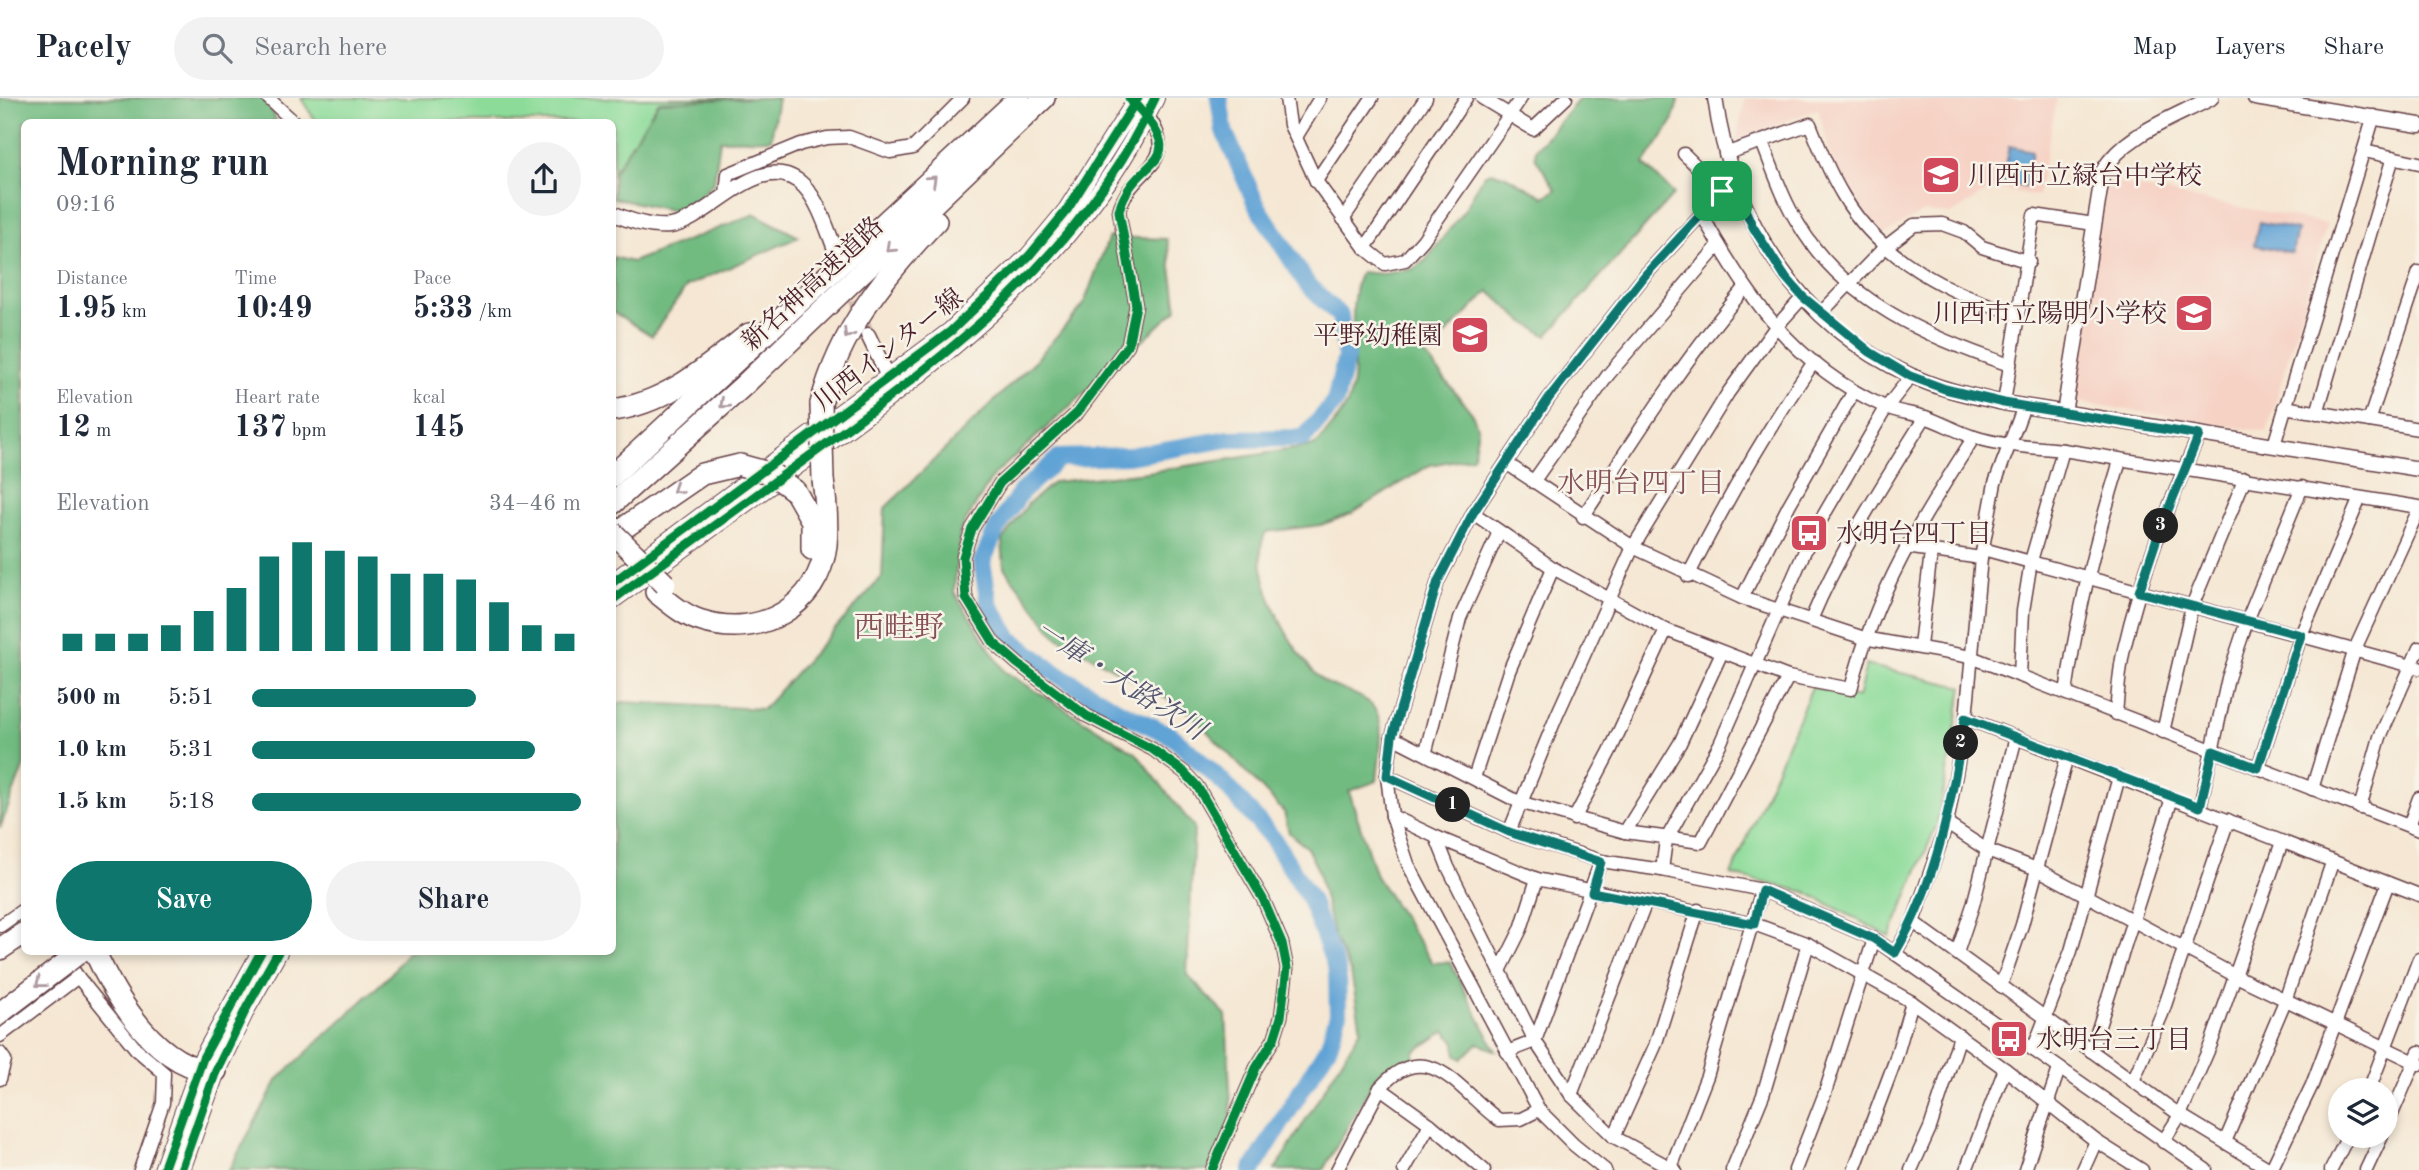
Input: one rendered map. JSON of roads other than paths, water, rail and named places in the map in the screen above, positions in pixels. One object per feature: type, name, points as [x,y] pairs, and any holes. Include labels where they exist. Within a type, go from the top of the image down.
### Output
[{"type":"highway","name":"新名神高速道路","points":[[616,472],[1019,98]]},
{"type":"highway","name":"新名神高速道路","points":[[616,500],[782,350],[1044,98]]},
{"type":"highway","points":[[616,538],[684,614],[716,625],[751,626],[785,613],[803,598],[815,582],[821,564],[826,523],[821,404],[831,367],[842,341],[871,298],[929,229],[1053,98]]},
{"type":"highway","points":[[616,409],[634,407],[671,391],[760,326],[804,286],[830,275]]},
{"type":"highway","points":[[616,531],[702,474],[740,465],[772,474],[795,491],[812,521],[812,551],[804,573],[790,592],[774,605],[752,612],[730,613],[660,588],[616,551]]},
{"type":"highway","points":[[0,949],[21,935]]},
{"type":"highway","points":[[0,1013],[76,955]]},
{"type":"highway","points":[[96,955],[108,982],[133,1019],[173,1057],[206,1066]]},
{"type":"highway","points":[[108,955],[117,976],[141,1009],[206,1066]]},
{"type":"main road","name":"川西インター線","points":[[616,597],[892,386],[1028,256],[1067,210],[1137,104],[1155,98]]},
{"type":"main road","name":"川西インター線","points":[[616,580],[892,386]]},
{"type":"main road","points":[[163,1170],[206,1066],[260,955]]},
{"type":"main road","points":[[181,1170],[206,1066],[276,955]]},
{"type":"street","points":[[268,98],[291,119]]},
{"type":"street","points":[[726,194],[728,174],[801,144],[827,138],[849,137],[890,152],[914,148],[963,98]]},
{"type":"street","points":[[1286,98],[1290,125],[1316,181],[1365,248],[1385,264],[1405,260],[1423,240],[1521,98]]},
{"type":"street","points":[[1296,137],[1320,98]]},
{"type":"street","points":[[1316,181],[1372,98]]},
{"type":"street","points":[[1343,219],[1426,98]]},
{"type":"street","points":[[1365,248],[1466,98]]},
{"type":"street","points":[[1482,98],[1533,129],[1566,98]]},
{"type":"street","points":[[1605,1170],[1574,1145],[1539,1110],[1408,864],[1392,816],[1387,776],[1392,737],[1438,581],[1473,513],[1549,398],[1646,274],[1727,186],[1725,154],[1714,98]]},
{"type":"street","points":[[2064,413],[2103,171],[2113,153],[2131,140],[2211,98]]},
{"type":"street","points":[[2255,98],[2419,125]]},
{"type":"street","points":[[1137,104],[1159,131],[1162,145],[1156,159],[1122,198],[1119,211],[1136,306],[1128,345],[1078,412],[1000,483],[972,529],[963,557],[966,598],[994,643],[1071,705],[1113,729],[1135,737],[1184,772],[1197,786],[1263,899],[1282,943],[1287,968],[1281,1017],[1212,1170]]},
{"type":"street","points":[[2274,445],[2374,116]]},
{"type":"street","points":[[1725,154],[1810,124],[1845,199],[1884,248],[1942,285],[1984,305],[2017,313]]},
{"type":"street","points":[[1762,142],[1799,226],[1850,283],[1875,305],[1921,332],[2010,365]]},
{"type":"street","points":[[2364,151],[2419,163]]},
{"type":"street","points":[[1684,154],[1727,186],[1783,274],[1803,297],[1870,352],[1910,376],[1945,389],[2004,403],[2419,469]]},
{"type":"street","points":[[2317,413],[2393,157]]},
{"type":"street","points":[[616,214],[651,226],[670,226],[691,220],[752,179],[767,175],[796,179],[813,199],[835,249]]},
{"type":"street","points":[[1701,213],[1745,288],[1775,328],[1854,391],[1886,408],[1925,417],[1974,437],[2008,445],[2063,450],[2419,508],[2355,649],[2312,789]]},
{"type":"street","points":[[2004,403],[2035,215],[2094,224]]},
{"type":"street","points":[[1821,313],[1884,248],[1914,225],[1941,224],[1964,232],[1982,247],[2029,262]]},
{"type":"street","points":[[1533,482],[1608,375],[1718,246]]},
{"type":"street","points":[[2369,421],[2419,272]]},
{"type":"street","points":[[1583,517],[1714,324],[1745,288]]},
{"type":"street","points":[[1509,832],[1519,802],[1633,547],[1702,432],[1775,328],[1803,297]]},
{"type":"street","points":[[868,335],[892,386]]},
{"type":"street","points":[[1689,576],[1726,502],[1773,420],[1815,362]]},
{"type":"street","points":[[1662,870],[1666,840],[1720,744],[1811,537],[1886,408],[1910,376]]},
{"type":"street","points":[[1742,598],[1788,505],[1854,391]]},
{"type":"street","points":[[1895,953],[1913,922],[1947,824],[1965,718],[1982,554],[1995,483],[2024,406]]},
{"type":"street","points":[[2284,407],[2419,429]]},
{"type":"street","points":[[1811,620],[1830,575],[1925,417]]},
{"type":"street","points":[[2116,714],[2123,652],[2139,592],[2199,435]]},
{"type":"street","points":[[1473,513],[1553,568],[1666,630],[1788,677],[1851,689],[1864,638],[1906,547],[1974,437]]},
{"type":"street","points":[[2020,676],[2023,611],[2031,561],[2063,450]]},
{"type":"street","points":[[2066,693],[2075,626],[2086,576],[2120,461]]},
{"type":"street","points":[[1506,463],[1583,517],[1633,547],[1689,576],[1742,598],[1864,638],[1971,657],[2414,828],[2419,798]]},
{"type":"street","points":[[2163,732],[2192,606],[2245,478]]},
{"type":"street","points":[[2200,807],[2228,678],[2247,621],[2302,487]]},
{"type":"street","points":[[2258,768],[2301,635],[2360,498]]},
{"type":"street","points":[[1426,751],[1460,618],[1499,532]]},
{"type":"street","points":[[1906,547],[1931,552],[1982,554],[2031,561],[2415,667]]},
{"type":"street","points":[[1920,646],[1931,552]]},
{"type":"street","points":[[1474,778],[1508,671],[1553,568]]},
{"type":"street","points":[[1574,819],[1610,751],[1666,630]]},
{"type":"street","points":[[2360,807],[2380,737],[2415,667],[2419,648]]},
{"type":"street","points":[[1625,832],[1680,743],[1722,652]]},
{"type":"street","points":[[1392,737],[1426,751],[1519,802],[1625,832],[1666,840],[1701,842],[1788,677]]},
{"type":"street","points":[[1965,718],[2200,807],[2332,863],[2419,895]]},
{"type":"street","points":[[1956,953],[1987,850],[2016,737]]},
{"type":"street","points":[[2001,986],[2037,869],[2067,757]]},
{"type":"street","points":[[1387,776],[1509,832],[1601,862],[1662,870],[1762,890],[1874,939],[2163,1143],[2206,1170]]},
{"type":"street","points":[[2033,1050],[2071,951],[2119,777]]},
{"type":"street","points":[[2091,1051],[2172,798]]},
{"type":"street","points":[[1392,816],[1537,879],[1754,924],[1808,944],[1912,1003],[2005,1069],[2096,1141],[2142,1170]]},
{"type":"street","points":[[2133,1081],[2162,1014],[2228,820]]},
{"type":"street","points":[[1947,824],[1987,850],[2037,869],[2133,923],[2332,1025],[2386,1050],[2418,1059],[2398,1102]]},
{"type":"street","points":[[1436,837],[1448,867],[1535,1041],[1571,1095],[1614,1137],[1672,1170],[1707,1076],[1762,890]]},
{"type":"street","points":[[2163,1143],[2180,1115],[2211,1044],[2282,842]]},
{"type":"street","points":[[1507,1052],[1535,1041],[1601,862]]},
{"type":"street","points":[[2225,1142],[2285,1001],[2332,863]]},
{"type":"street","points":[[1501,969],[1521,929],[1537,879]]},
{"type":"street","points":[[1913,922],[2180,1115],[2271,1170],[2312,1084],[2332,1025],[2388,883]]},
{"type":"street","points":[[1571,1095],[1646,902]]},
{"type":"street","points":[[0,926],[21,911]]},
{"type":"street","points":[[1614,1137],[1655,1046],[1698,911]]},
{"type":"street","points":[[1795,1170],[1825,1093],[1874,939]]},
{"type":"street","points":[[1732,1170],[1763,1095],[1808,944]]},
{"type":"street","points":[[63,955],[136,1049],[164,1073],[163,1103],[140,1170]]},
{"type":"street","points":[[2374,1078],[2419,959]]},
{"type":"street","points":[[0,1037],[78,977]]},
{"type":"street","points":[[1854,1170],[1895,1060],[1912,1003]]},
{"type":"street","points":[[1911,1170],[1930,1128],[1960,1037]]},
{"type":"street","points":[[0,1053],[5,1060],[0,1079]]},
{"type":"street","points":[[1338,1170],[1380,1088],[1399,1072],[1418,1067],[1433,1068],[1451,1076],[1499,1120],[1521,1119],[1539,1110]]},
{"type":"street","points":[[1966,1170],[2005,1069]]},
{"type":"street","points":[[2025,1170],[2059,1069]]},
{"type":"street","points":[[1380,1088],[1430,1124],[1470,1166],[1484,1170]]},
{"type":"street","points":[[1404,1170],[1430,1124]]},
{"type":"street","points":[[2083,1170],[2096,1141]]},
{"type":"street","points":[[2332,1170],[2342,1148]]},
{"type":"street","points":[[2366,1170],[2376,1148]]},
{"type":"water","points":[[2009,146],[2032,151],[2025,187],[2002,182]]},
{"type":"water","points":[[2259,222],[2297,230],[2292,253],[2254,245]]},
{"type":"waterway","name":"一庫・大路次川","points":[[1219,98],[1224,131],[1256,204],[1307,284],[1340,316],[1346,357],[1335,402],[1304,438],[1228,439],[1129,456],[1059,458],[1021,492],[996,530],[982,562],[989,604],[1010,639],[1057,674],[1117,710],[1172,736],[1224,783],[1273,839],[1310,899],[1337,970],[1338,1015],[1329,1045],[1252,1170]]},
{"type":"tunnel","points":[[847,280],[868,335]]},
{"type":"place","name":"川西市立緑台中学校","points":[[1941,175]]},
{"type":"place","name":"川西市立陽明小学校","points":[[2194,313]]},
{"type":"place","name":"平野幼稚園","points":[[1470,335]]},
{"type":"place","name":"水明台四丁目","points":[[1809,533]]},
{"type":"place","name":"水明台三丁目","points":[[2009,1039]]},
{"type":"district","name":"水明台四丁目","points":[[1641,482]]},
{"type":"district","name":"西畦野","points":[[899,627]]}]
